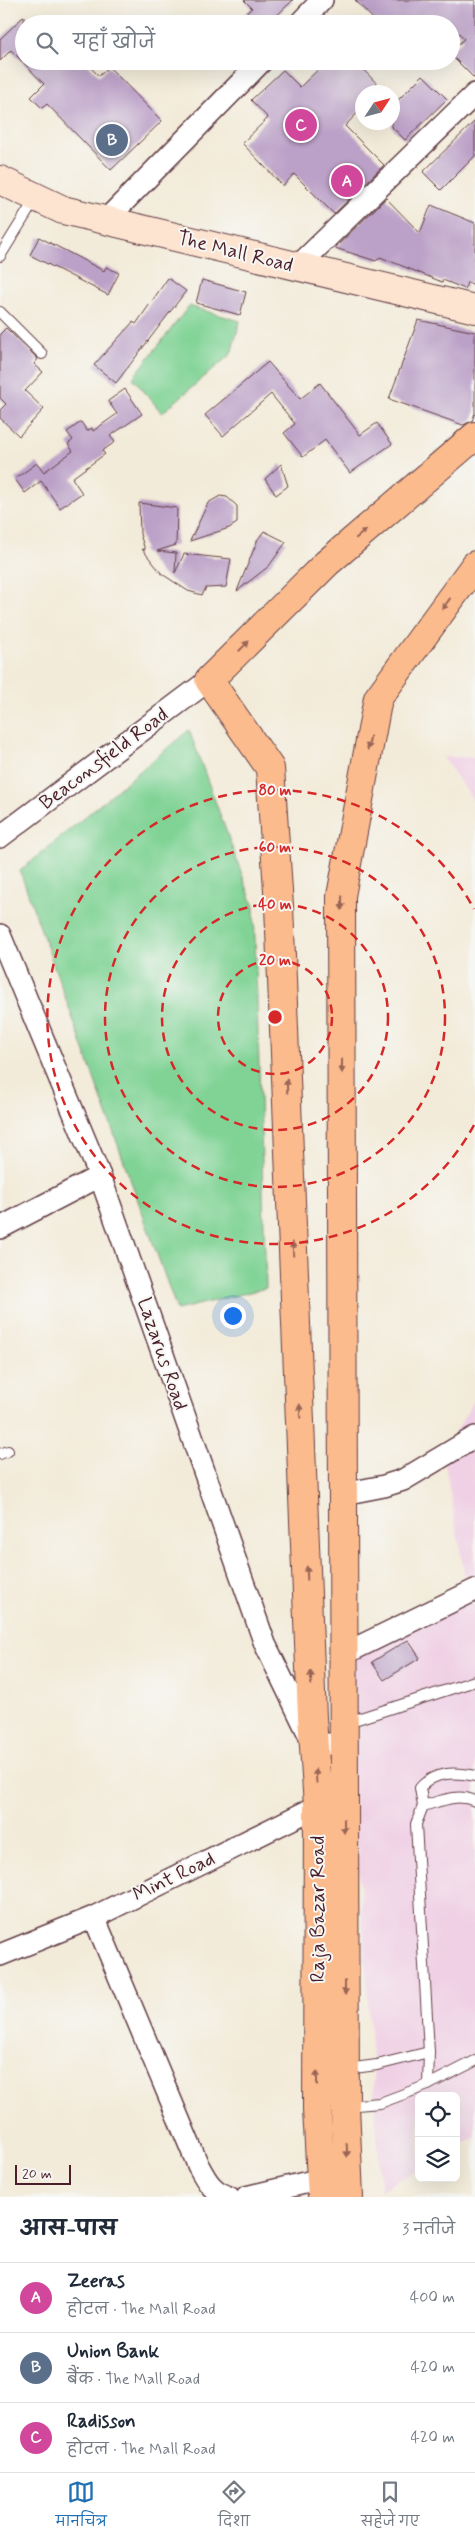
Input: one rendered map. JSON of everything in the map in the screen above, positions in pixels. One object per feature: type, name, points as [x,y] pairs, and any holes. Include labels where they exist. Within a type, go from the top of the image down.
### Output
[{"type":"main road","points":[[209,680],[327,563],[475,436]]},
{"type":"main road","name":"Raja Bazar Road","points":[[349,2197],[331,2108],[345,2069],[342,896],[378,698],[473,573]]},
{"type":"main road","name":"Raja Bazar Road","points":[[209,680],[270,768],[279,906],[331,2108],[322,2188]]},
{"type":"street","points":[[308,15],[322,0]]},
{"type":"street","points":[[106,220],[253,70]]},
{"type":"street","points":[[297,268],[475,94]]},
{"type":"street","name":"The Mall Road","points":[[0,180],[63,210],[297,268],[475,309]]},
{"type":"street","name":"Beaconsfield Road","points":[[0,837],[209,680]]},
{"type":"street","name":"Lazarus Road","points":[[0,936],[100,1176],[265,1644],[314,1745]]},
{"type":"street","points":[[0,1228],[100,1176]]},
{"type":"street","points":[[343,1494],[384,1486],[402,1480],[475,1437]]},
{"type":"street","points":[[344,1654],[475,1590]]},
{"type":"street","points":[[314,1745],[344,1733]]},
{"type":"street","name":"Mint Road","points":[[0,1955],[94,1917],[344,1792]]},
{"type":"street","points":[[94,1917],[198,2165],[207,2183],[216,2191],[228,2197]]},
{"type":"street","points":[[246,2197],[322,2188]]},
{"type":"lane","points":[[0,256],[37,198]]},
{"type":"lane","points":[[0,312],[42,354]]},
{"type":"lane","points":[[344,1733],[475,1681]]},
{"type":"lane","points":[[428,2085],[430,2052],[416,1824],[423,1806],[420,1788],[426,1781],[454,1772],[475,1776]]},
{"type":"lane","points":[[423,1806],[453,1797],[466,1797],[475,1801]]},
{"type":"lane","points":[[345,2069],[377,2065],[430,2052]]},
{"type":"lane","points":[[331,2108],[380,2103],[428,2085],[475,2061]]},
{"type":"shaded area","points":[[443,757],[475,757],[475,803]]},
{"type":"shaded area","points":[[475,1399],[475,1590],[468,1594],[443,1453]]},
{"type":"shaded area","points":[[475,1593],[475,2137],[460,2145],[460,2092],[415,2092],[415,2171],[381,2190],[344,1654]]},
{"type":"green space","points":[[189,306],[240,321],[231,354],[162,413],[133,378]]},
{"type":"green space","points":[[189,730],[254,907],[266,1288],[177,1310],[20,871]]},
{"type":"building","points":[[244,0],[293,0],[277,15],[244,15],[252,8]]},
{"type":"building","points":[[355,0],[475,0],[475,79],[460,64],[460,43],[464,39],[460,34],[460,15],[369,15]]},
{"type":"building","points":[[15,25],[15,54],[11,50],[0,61],[0,39]]},
{"type":"building","points":[[30,70],[93,70],[99,76],[106,70],[112,70],[162,121],[111,170],[47,104],[42,108],[31,97],[44,84]]},
{"type":"building","points":[[283,70],[300,87],[318,70],[364,70],[378,85],[355,85],[355,115],[345,126],[384,165],[334,214],[294,174],[283,186],[242,143],[268,118],[251,100]]},
{"type":"building","points":[[423,75],[447,99],[405,140],[395,130],[400,130],[400,98]]},
{"type":"building","points":[[475,121],[475,156],[441,190],[423,172]]},
{"type":"building","points":[[386,198],[420,233],[431,205],[475,223],[475,285],[467,282],[465,289],[443,280],[442,282],[380,257],[376,261],[335,248]]},
{"type":"building","points":[[39,237],[104,271],[106,267],[119,273],[108,295],[30,255]]},
{"type":"building","points":[[168,278],[186,291],[116,383],[94,365],[133,322],[136,324]]},
{"type":"building","points":[[202,280],[246,292],[240,315],[196,303]]},
{"type":"building","points":[[418,320],[475,332],[475,413],[472,421],[463,425],[389,399]]},
{"type":"building","points":[[6,328],[38,359],[34,364],[43,372],[25,391],[44,409],[19,436],[0,418],[0,410],[6,404],[0,398],[0,334]]},
{"type":"building","points":[[268,362],[300,399],[320,383],[360,435],[377,423],[392,444],[350,473],[325,440],[303,457],[284,433],[295,424],[271,394],[223,436],[205,415]]},
{"type":"building","points":[[125,389],[142,414],[110,436],[115,442],[102,451],[105,454],[72,478],[82,493],[60,508],[41,481],[25,493],[15,479],[37,463],[44,472],[73,451],[68,444],[73,440],[67,432],[81,422],[87,431],[92,428],[93,431],[117,414],[108,401]]},
{"type":"building","points":[[281,464],[288,486],[276,495],[265,479]]},
{"type":"building","points":[[220,496],[227,497],[237,506],[237,523],[229,528],[190,541],[208,503]]},
{"type":"building","points":[[139,503],[177,508],[176,545],[157,551],[176,553],[175,573],[184,554],[231,559],[226,587],[206,588],[202,595],[188,591],[162,574],[142,549],[145,550],[140,534]]},
{"type":"building","points":[[264,531],[286,542],[269,566],[237,591],[258,539]]},
{"type":"building","points":[[408,1640],[420,1658],[384,1680],[372,1662]]},
{"type":"place","name":"Radisson","points":[[301,125]]},
{"type":"place","name":"Union Bank","points":[[112,140]]},
{"type":"place","name":"Zeeras","points":[[347,181]]}]
